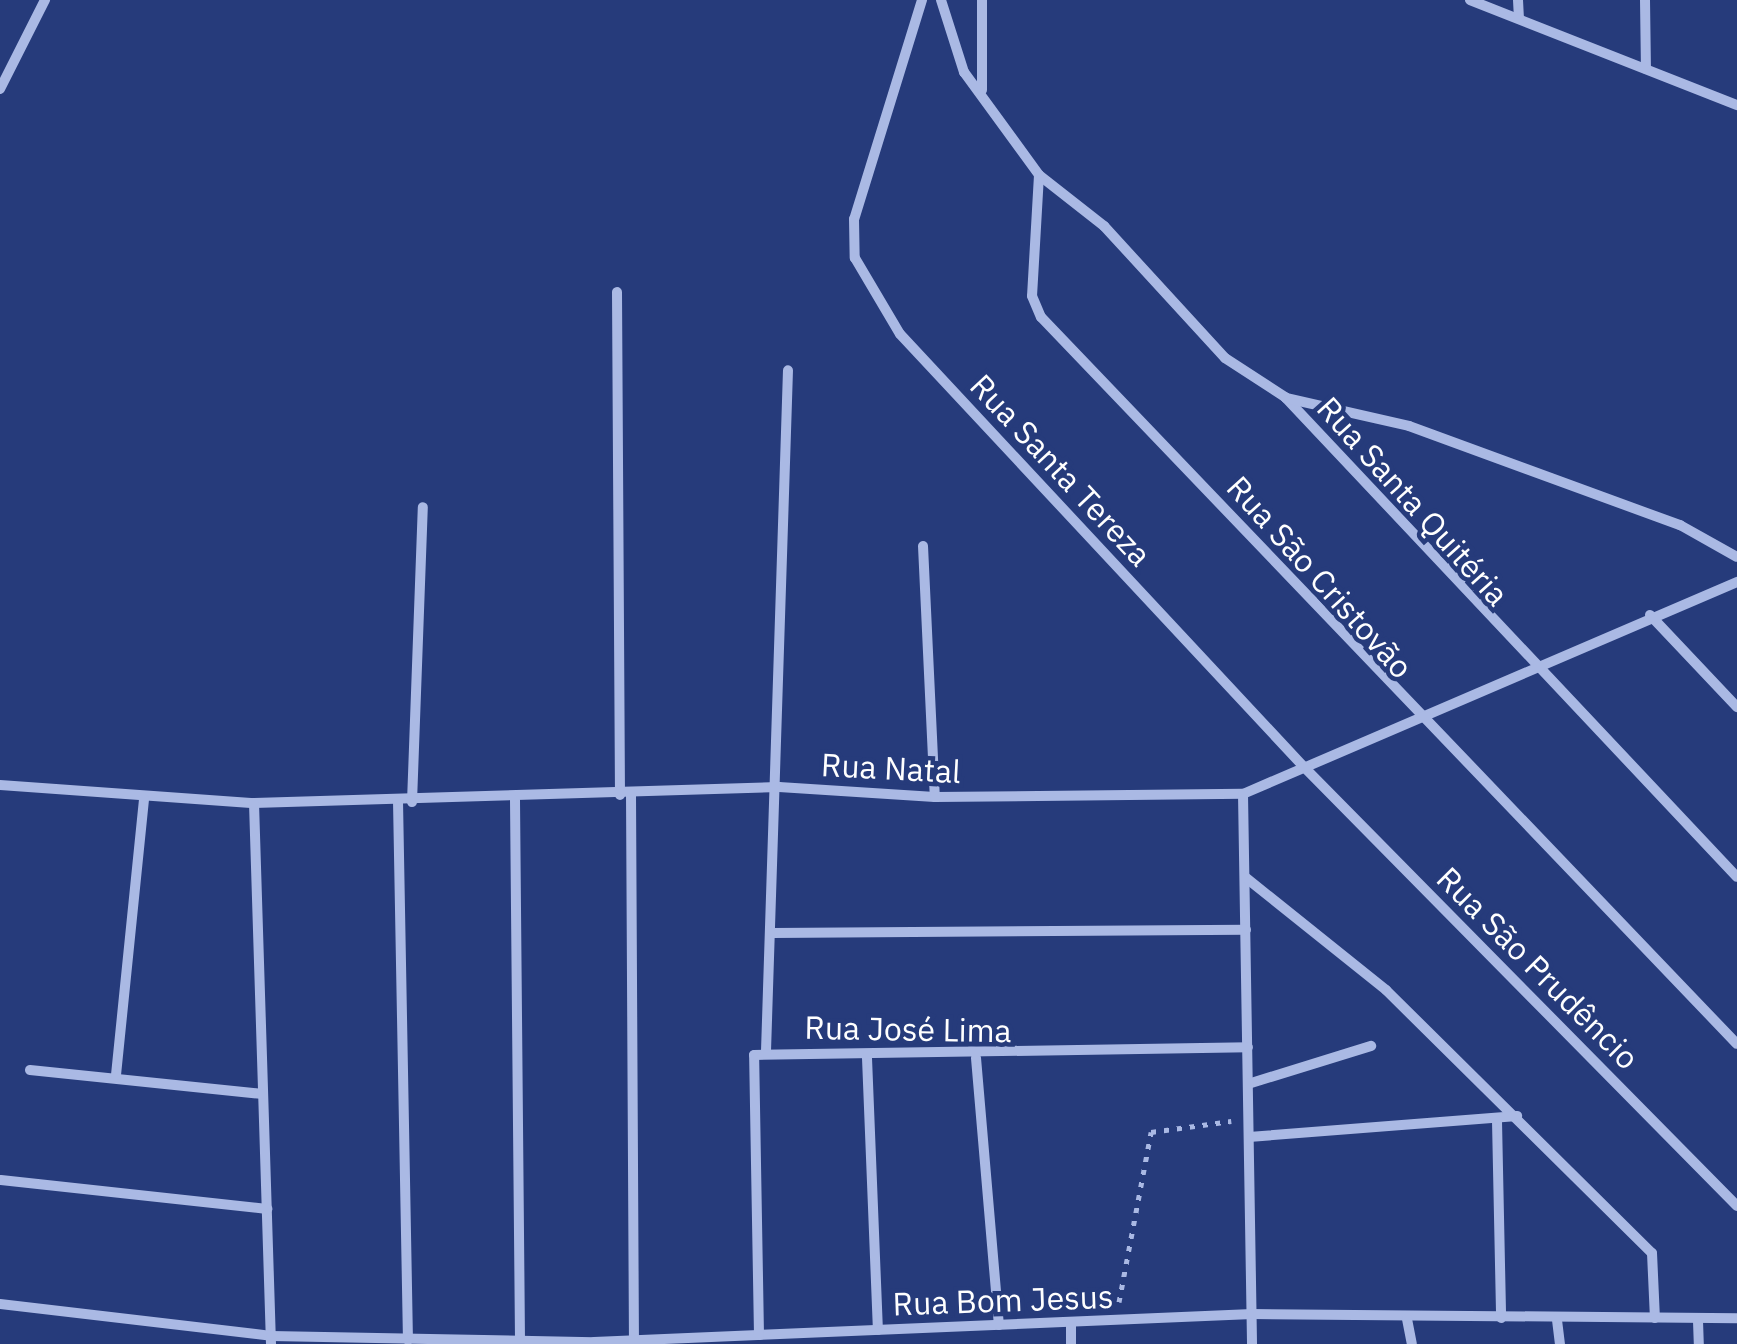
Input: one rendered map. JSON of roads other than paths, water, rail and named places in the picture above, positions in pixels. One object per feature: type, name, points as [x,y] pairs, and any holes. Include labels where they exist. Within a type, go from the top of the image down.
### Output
[{"type":"street","points":[[0,89],[45,0]]},
{"type":"street","name":"Rua Santa Tereza","points":[[922,0],[872,178],[854,219],[855,258],[900,334],[1303,766]]},
{"type":"street","points":[[941,0],[964,72],[982,90],[1039,176]]},
{"type":"street","points":[[982,0],[982,90]]},
{"type":"street","points":[[1470,0],[1737,105]]},
{"type":"street","points":[[1518,0],[1519,18]]},
{"type":"street","points":[[1645,0],[1646,69]]},
{"type":"street","name":"Rua Santa Quitéria","points":[[1039,176],[1104,226],[1225,358],[1286,397],[1530,666],[1737,876]]},
{"type":"street","name":"Rua São Cristovão","points":[[1039,176],[1032,296],[1041,317],[1415,718],[1737,1044]]},
{"type":"street","points":[[617,292],[634,1340]]},
{"type":"street","points":[[766,1052],[779,787],[788,370]]},
{"type":"street","points":[[1286,397],[1410,426],[1680,524],[1737,557]]},
{"type":"street","points":[[412,802],[423,508]]},
{"type":"street","points":[[923,546],[934,797]]},
{"type":"street","name":"Rua Natal","points":[[0,785],[144,799],[254,803],[515,800],[779,787],[934,797],[1244,794],[1530,666],[1737,582]]},
{"type":"street","points":[[1650,616],[1737,707]]},
{"type":"street","name":"Rua São Prudêncio","points":[[1303,766],[1737,1206]]},
{"type":"street","points":[[1244,794],[1252,1344]]},
{"type":"street","points":[[116,1075],[144,799]]},
{"type":"street","points":[[515,800],[520,1339]]},
{"type":"street","points":[[398,801],[408,1340]]},
{"type":"street","points":[[254,803],[260,1094],[271,1340]]},
{"type":"street","points":[[1244,876],[1386,990],[1652,1253],[1655,1318]]},
{"type":"street","points":[[772,933],[1246,930]]},
{"type":"street","points":[[1248,1084],[1371,1046]]},
{"type":"street","name":"Rua José Lima","points":[[759,1335],[748,1079],[754,1055],[766,1052],[867,1058],[976,1058],[1248,1047]]},
{"type":"street","points":[[867,1058],[878,1330]]},
{"type":"street","points":[[976,1058],[999,1325]]},
{"type":"street","points":[[30,1070],[116,1075],[260,1094]]},
{"type":"street","points":[[1249,1137],[1497,1121],[1516,1116]]},
{"type":"street","points":[[1497,1121],[1501,1318]]},
{"type":"street","points":[[1,1180],[267,1209]]},
{"type":"street","name":"Rua Bom Jesus","points":[[0,1304],[271,1340],[520,1339],[594,1343],[759,1335],[781,1339],[878,1330],[1252,1314],[1407,1319],[1737,1318]]},
{"type":"street","points":[[1407,1319],[1412,1344]]},
{"type":"street","points":[[1556,1320],[1560,1344]]},
{"type":"street","points":[[1698,1320],[1699,1344]]},
{"type":"street","points":[[1071,1322],[1071,1344]]},
{"type":"street","points":[[906,1329],[907,1344]]}]
